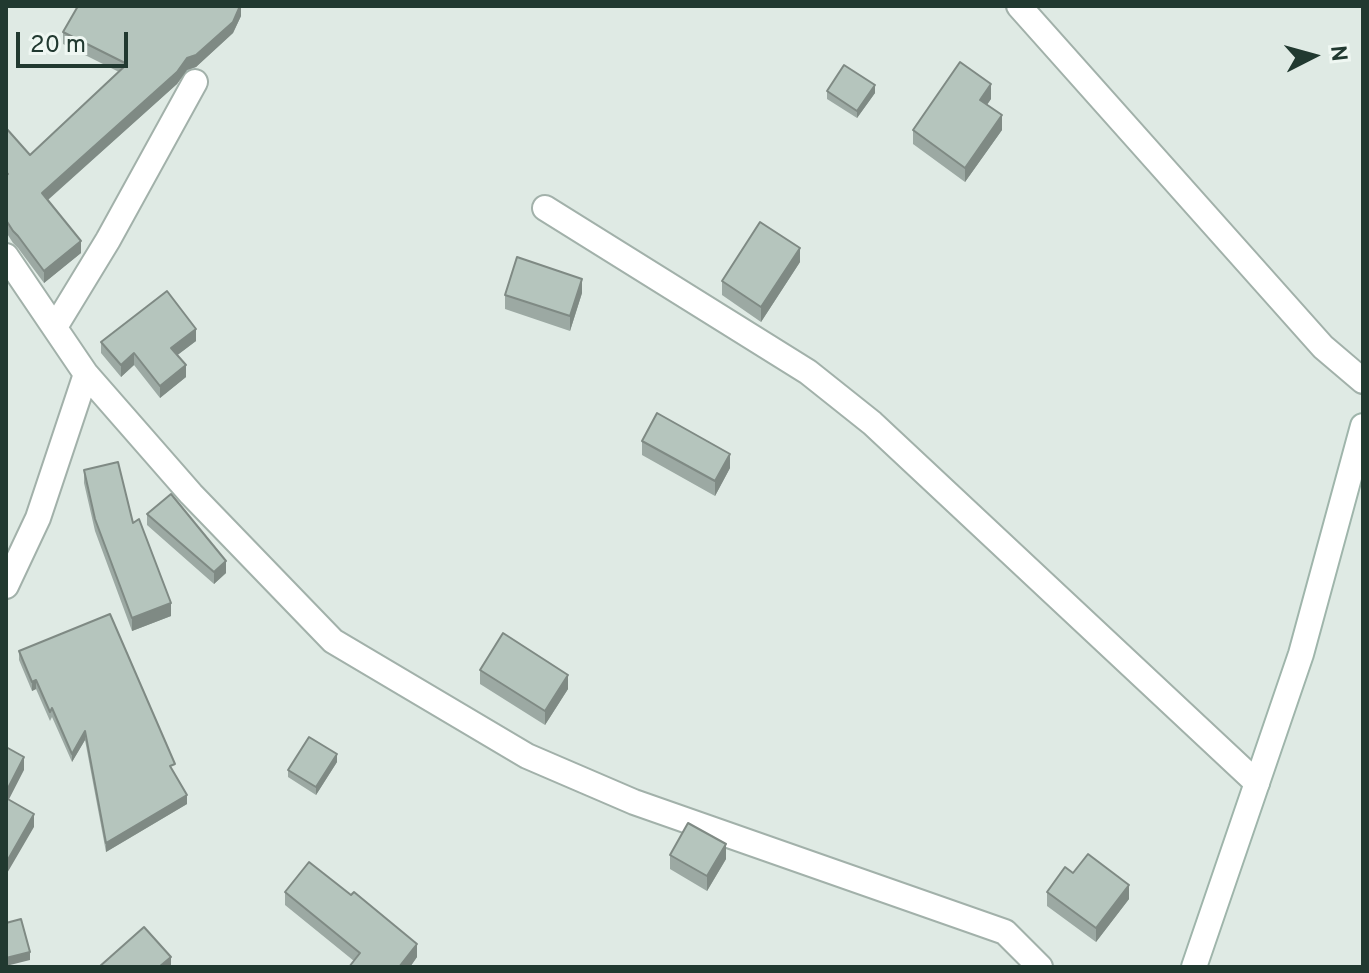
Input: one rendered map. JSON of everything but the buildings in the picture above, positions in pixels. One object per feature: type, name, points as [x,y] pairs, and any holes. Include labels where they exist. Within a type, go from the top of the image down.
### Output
[{"type":"street","points":[[1019,6],[1323,347],[1363,381]]},
{"type":"street","points":[[55,327],[108,240],[195,82]]},
{"type":"street","points":[[545,208],[808,372],[872,423],[1257,783]]},
{"type":"street","points":[[6,256],[86,374],[191,494],[333,641],[527,756],[634,802],[1005,932],[1040,967]]},
{"type":"street","points":[[6,586],[38,518],[86,374]]},
{"type":"street","points":[[1194,967],[1301,654],[1363,426]]}]
